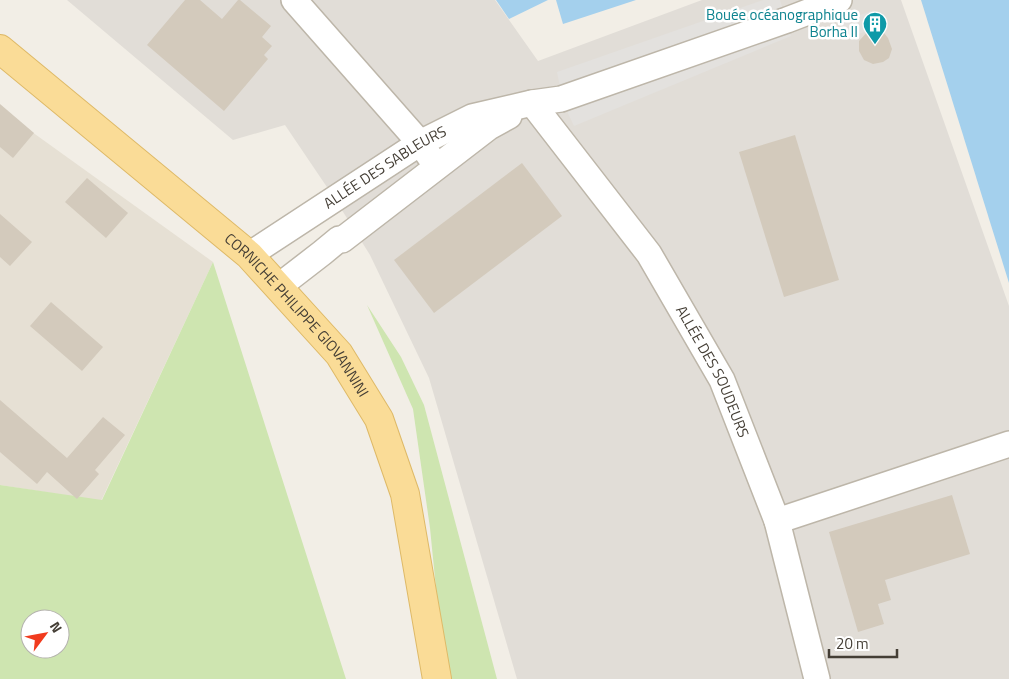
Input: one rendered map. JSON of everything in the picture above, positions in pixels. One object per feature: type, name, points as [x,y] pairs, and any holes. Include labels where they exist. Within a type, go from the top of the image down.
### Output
[{"type":"main road","name":"CORNICHE PHILIPPE GIOVANNINI","points":[[0,49],[249,256],[339,354],[379,419],[405,494],[437,679]]},
{"type":"lane","points":[[294,0],[420,143],[437,166]]},
{"type":"lane","name":"ALLÉE DES SABLEURS","points":[[249,256],[420,143],[472,117],[532,103],[561,99],[787,20],[832,1]]},
{"type":"lane","name":"ALLÉE DES SABLEURS","points":[[278,287],[489,127],[532,103]]},
{"type":"lane","name":"ALLÉE DES SOUDEURS","points":[[532,103],[650,254],[722,380],[777,521],[817,679]]},
{"type":"lane","points":[[777,521],[1009,444]]},
{"type":"shaded area","points":[[67,0],[495,0],[538,61],[702,0],[901,0],[1009,306],[1009,679],[517,679],[429,378],[370,255],[335,199],[285,125],[233,140]]},
{"type":"shaded area","points":[[763,0],[780,0],[791,36],[574,126],[561,99],[557,72]]},
{"type":"shaded area","points":[[874,10],[879,26],[846,39],[840,22]]},
{"type":"shaded area","points":[[0,109],[213,262],[101,501],[0,485]]},
{"type":"green space","points":[[213,262],[346,679],[0,679],[0,485],[102,500]]},
{"type":"green space","points":[[367,305],[401,357],[424,405],[497,679],[445,679],[430,528],[413,409]]},
{"type":"water","points":[[496,0],[548,0],[509,19]]},
{"type":"water","points":[[556,0],[636,0],[563,24]]},
{"type":"water","points":[[921,0],[1009,0],[1009,283]]},
{"type":"building","points":[[185,0],[200,0],[222,19],[240,0],[271,26],[262,37],[272,46],[264,55],[268,59],[224,111],[147,45]]},
{"type":"building","name":"Bouée océanographique Borha II","points":[[870,29],[884,33],[888,38],[892,49],[889,58],[883,62],[873,64],[864,60],[859,51],[859,41]]},
{"type":"building","points":[[0,104],[34,133],[13,158],[0,147]]},
{"type":"building","points":[[795,135],[839,280],[784,297],[739,152]]},
{"type":"building","points":[[522,163],[562,216],[434,313],[394,260]]},
{"type":"building","points":[[87,178],[128,213],[106,238],[65,202]]},
{"type":"building","points":[[0,214],[32,242],[10,266],[0,257]]},
{"type":"building","points":[[51,302],[103,347],[82,371],[30,326]]},
{"type":"building","points":[[0,400],[67,458],[103,417],[125,435],[95,470],[99,474],[77,499],[47,472],[37,484],[0,452]]},
{"type":"building","points":[[952,495],[970,554],[885,580],[891,600],[878,604],[884,624],[858,632],[829,532]]},
{"type":"place","name":"Bouée océanographique Borha II","points":[[875,45]]}]
